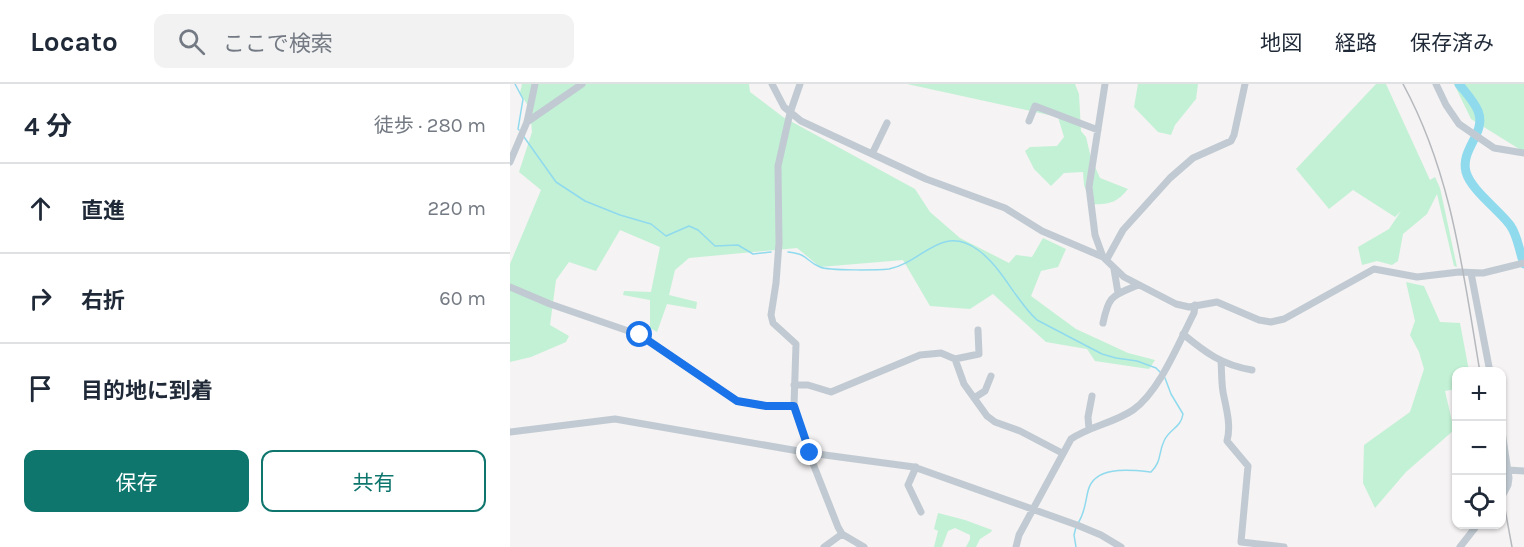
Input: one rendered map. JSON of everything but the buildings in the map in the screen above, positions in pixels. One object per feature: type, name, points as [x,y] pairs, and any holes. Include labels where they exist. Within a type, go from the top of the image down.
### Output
[{"type":"street","points":[[510,162],[527,122],[535,84]]},
{"type":"street","points":[[527,122],[582,84]]},
{"type":"street","points":[[772,84],[784,107],[801,121],[926,179],[1005,208],[1048,234],[1105,258]]},
{"type":"street","points":[[800,84],[789,113],[777,166],[780,243],[777,283],[771,315],[773,323],[796,344],[794,406],[812,461],[842,534],[864,547]]},
{"type":"street","points":[[1105,84],[1089,187],[1095,235],[1105,258],[1124,277],[1183,306],[1217,302],[1259,320],[1271,322],[1284,320],[1374,268],[1409,277],[1463,272],[1483,273],[1524,263]]},
{"type":"street","points":[[1105,258],[1123,230],[1170,178],[1193,158],[1231,141],[1245,84]]},
{"type":"street","points":[[1436,84],[1446,105],[1460,124],[1494,148],[1524,153]]},
{"type":"street","points":[[1029,121],[1035,106],[1098,130]]},
{"type":"street","points":[[872,154],[887,123]]},
{"type":"street","points":[[1114,267],[1118,293]]},
{"type":"street","points":[[1472,273],[1489,367]]},
{"type":"street","points":[[1103,323],[1109,300],[1118,293],[1138,285]]},
{"type":"street","points":[[510,287],[550,304],[640,335],[737,401],[766,406],[794,406]]},
{"type":"street","points":[[1016,547],[1019,535],[1071,439],[1136,408],[1166,370],[1194,313],[1195,305]]},
{"type":"street","points":[[794,385],[808,385],[831,392],[920,355],[940,354],[955,359],[979,354],[978,330]]},
{"type":"street","points":[[1183,334],[1221,362],[1252,370]]},
{"type":"street","points":[[955,359],[964,384],[987,416],[995,422],[1020,431],[1062,453]]},
{"type":"street","points":[[1221,362],[1229,433],[1227,441],[1248,466],[1241,542],[1284,547]]},
{"type":"street","points":[[974,398],[985,391],[991,376]]},
{"type":"street","points":[[1089,429],[1088,417],[1092,396]]},
{"type":"street","points":[[510,432],[615,419],[810,453],[916,467],[1101,535],[1121,547]]},
{"type":"street","points":[[1506,457],[1508,470],[1506,489]]},
{"type":"street","points":[[916,467],[908,485],[921,512]]},
{"type":"street","points":[[1508,470],[1524,471]]},
{"type":"street","points":[[1460,547],[1475,529]]},
{"type":"street","points":[[824,547],[842,534]]},
{"type":"green space","points":[[522,84],[749,84],[750,92],[783,117],[915,189],[930,212],[960,238],[1009,263],[1016,255],[1032,257],[1043,238],[1066,249],[1058,267],[1041,271],[1031,296],[1076,329],[1128,353],[1155,360],[1149,369],[1095,361],[1087,349],[1046,342],[993,294],[970,309],[930,306],[903,260],[820,267],[797,248],[689,258],[675,270],[669,295],[697,302],[696,309],[667,304],[657,332],[650,328],[650,300],[623,295],[624,291],[651,292],[660,247],[620,230],[596,271],[569,262],[556,280],[550,325],[569,336],[566,342],[531,357],[510,362],[510,264],[541,190],[519,172],[532,132],[530,109],[520,93]]},
{"type":"green space","points":[[907,84],[1075,84],[1079,94],[1081,131],[1086,137],[1091,158],[1100,178],[1128,189],[1112,202],[1091,204],[1084,185],[1083,172],[1064,173],[1051,186],[1034,169],[1025,151],[1030,147],[1057,146],[1064,137],[1058,117]]},
{"type":"green space","points":[[1138,84],[1198,84],[1196,99],[1175,125],[1171,135],[1158,132],[1134,107]]},
{"type":"green space","points":[[1376,84],[1386,84],[1430,180],[1435,177],[1440,188],[1457,267],[1454,266],[1437,194],[1427,214],[1403,234],[1398,261],[1392,265],[1377,261],[1362,265],[1358,247],[1389,229],[1401,211],[1395,217],[1353,190],[1329,209],[1296,169]]},
{"type":"green space","points":[[1454,84],[1524,84],[1524,152],[1471,119]]},
{"type":"green space","points":[[1406,282],[1424,286],[1440,322],[1460,323],[1468,367],[1452,367],[1452,390],[1445,391],[1452,432],[1406,472],[1375,508],[1363,483],[1364,445],[1410,412],[1424,369],[1419,352],[1410,335],[1415,321]]},
{"type":"green space","points":[[938,513],[992,530],[980,539],[976,547],[966,547],[970,535],[955,528],[948,531],[942,547],[934,547],[938,531],[934,529]]},
{"type":"waterway","points":[[515,84],[523,99],[519,130]]},
{"type":"waterway","points":[[1459,84],[1474,104],[1480,119],[1477,134],[1467,156],[1466,172],[1473,186],[1513,229],[1524,264]]},
{"type":"waterway","points":[[524,137],[556,182],[585,201],[651,224],[666,236],[689,226],[698,230],[715,246],[738,245],[753,254],[771,252]]},
{"type":"waterway","points":[[788,252],[800,254],[815,265],[825,268],[889,269],[912,260],[942,243],[953,241],[965,243],[987,257],[1037,320],[1102,354],[1137,361],[1156,368],[1160,372]]},
{"type":"waterway","points":[[1078,523],[1088,491],[1098,477],[1105,473],[1124,470],[1151,472],[1157,464],[1164,441],[1180,422],[1183,414],[1165,378]]},
{"type":"waterway","points":[[1076,527],[1074,535],[1076,547]]},
{"type":"railway","points":[[1403,84],[1420,118],[1433,153],[1454,224],[1479,367]]},
{"type":"railway","points":[[1506,515],[1512,547]]},
{"type":"route","points":[[640,335],[737,401],[766,406],[794,406],[810,453]]}]
